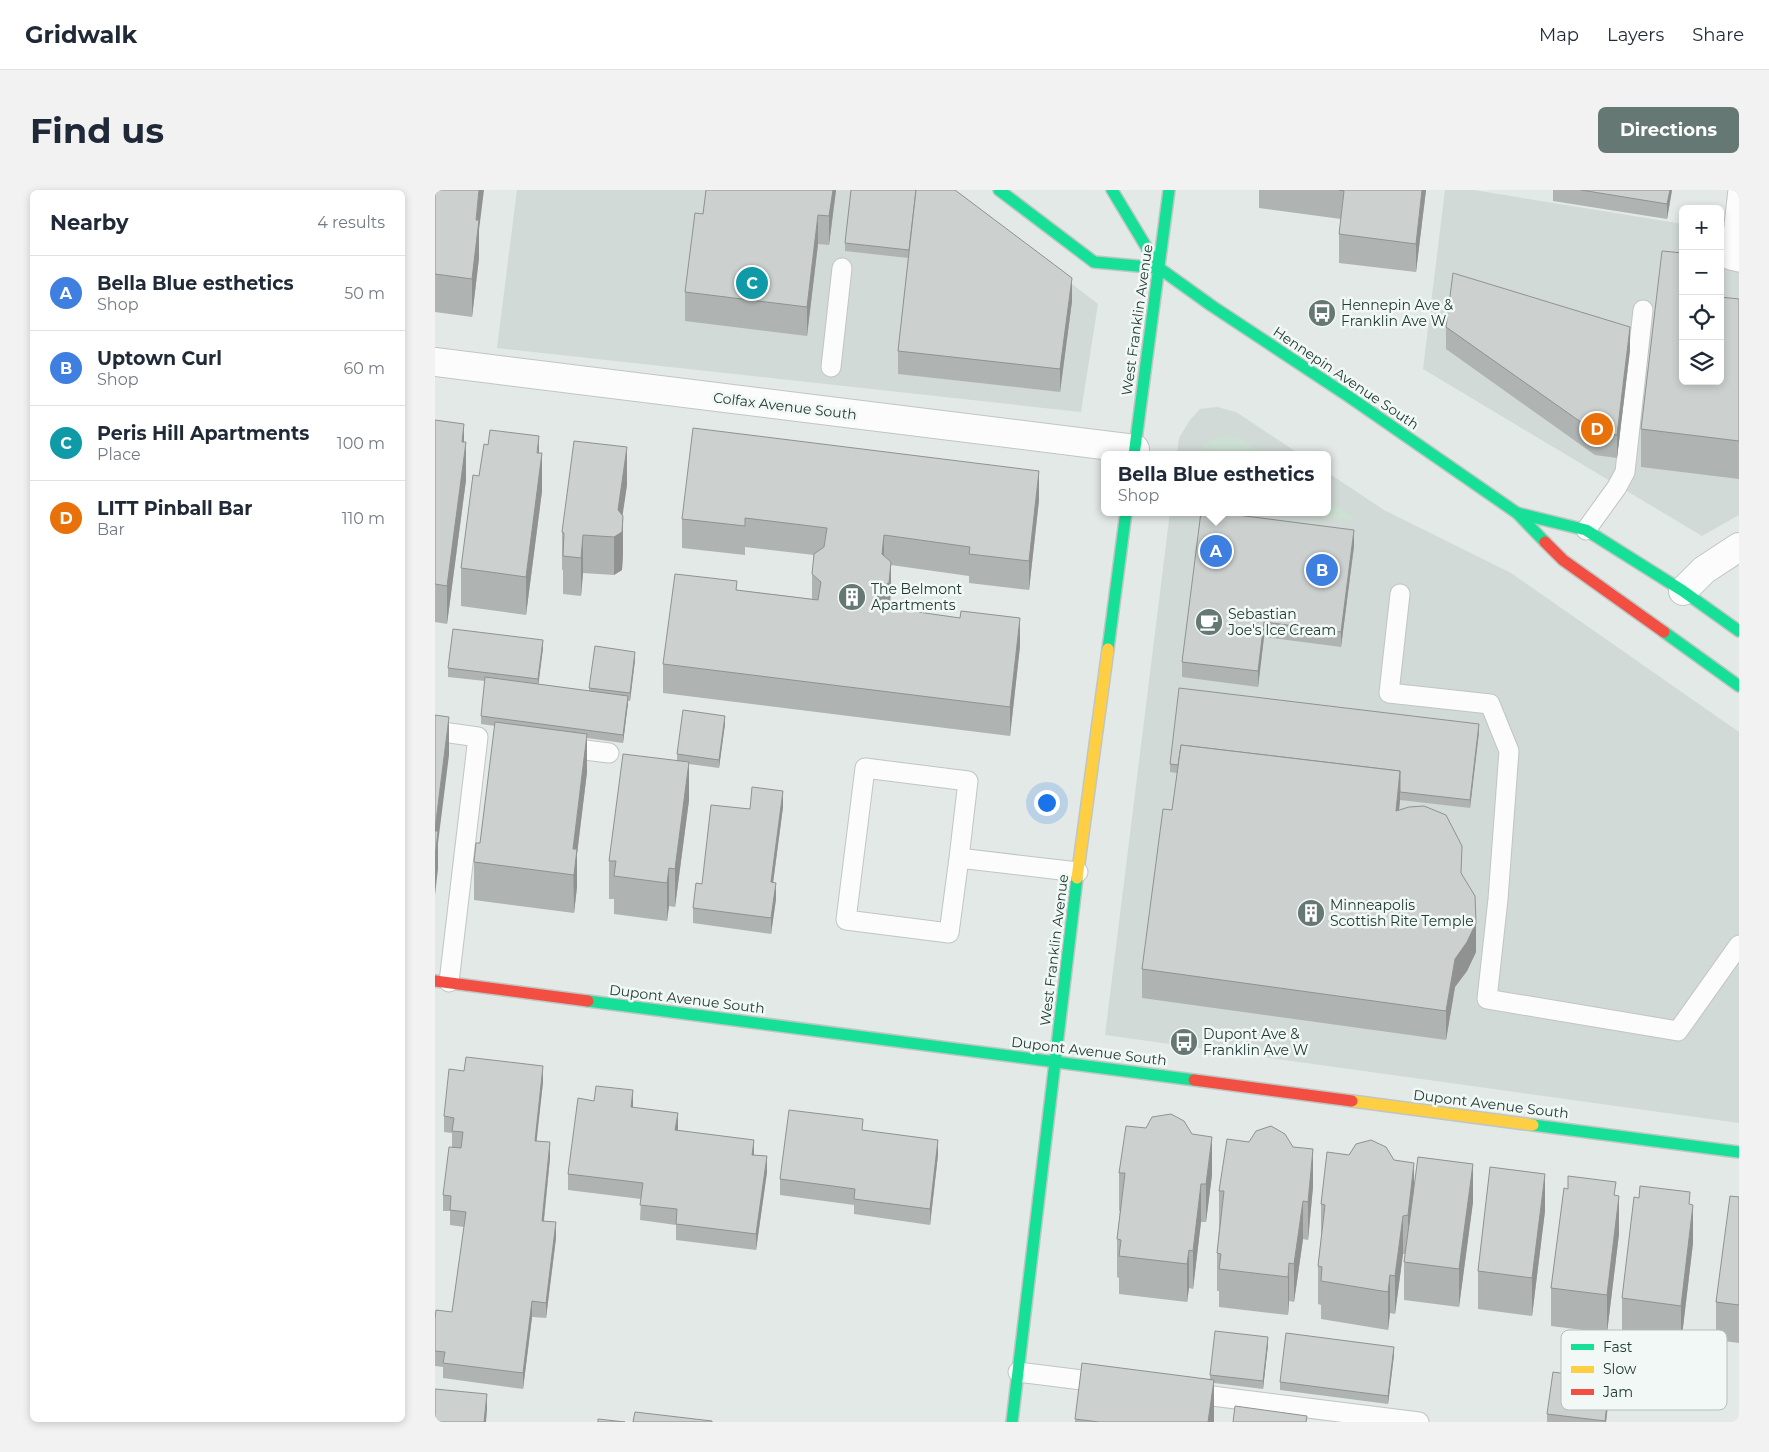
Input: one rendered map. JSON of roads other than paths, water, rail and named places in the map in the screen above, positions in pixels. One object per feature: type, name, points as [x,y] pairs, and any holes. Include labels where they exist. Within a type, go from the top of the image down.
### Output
[{"type":"street","points":[[999,190],[1094,262],[1159,268]]},
{"type":"street","name":"Hennepin Avenue South","points":[[1112,190],[1159,268],[1517,513],[1563,560],[1739,686]]},
{"type":"street","name":"West Franklin Avenue","points":[[1134,451],[1169,190]]},
{"type":"street","name":"Colfax Avenue South","points":[[435,362],[1126,451]]},
{"type":"street","name":"Hennepin Avenue South","points":[[1517,513],[1586,530],[1683,591],[1739,631]]},
{"type":"street","name":"West Franklin Avenue","points":[[1012,1422],[1078,872],[1125,516]]},
{"type":"street","points":[[1683,591],[1704,570],[1739,547]]},
{"type":"street","name":"Dupont Avenue South","points":[[442,981],[1739,1152]]},
{"type":"lane","points":[[1738,190],[1730,260],[1739,262]]},
{"type":"lane","points":[[831,367],[842,268]]},
{"type":"lane","points":[[1586,530],[1617,487],[1625,472],[1643,310]]},
{"type":"lane","points":[[1400,594],[1389,692],[1490,704],[1509,751],[1498,899],[1487,999],[1678,1031],[1739,945]]},
{"type":"lane","points":[[435,731],[497,739]]},
{"type":"lane","points":[[442,981],[478,736]]},
{"type":"lane","points":[[544,745],[609,753]]},
{"type":"lane","points":[[865,768],[968,781],[959,858],[949,933],[846,920],[865,768]]},
{"type":"lane","points":[[959,858],[1078,872]]},
{"type":"lane","points":[[1018,1372],[1121,1385]]},
{"type":"lane","points":[[1171,1391],[1419,1422]]},
{"type":"place","name":"Peris Hill Apartments","points":[[752,283]]},
{"type":"place","name":"Hennepin Ave & Franklin Ave W","points":[[1322,313]]},
{"type":"place","name":"LITT Pinball Bar","points":[[1597,429]]},
{"type":"place","name":"Bella Blue esthetics","points":[[1216,551]]},
{"type":"place","name":"Uptown Curl","points":[[1322,570]]},
{"type":"place","name":"The Belmont Apartments","points":[[852,597]]},
{"type":"place","name":"Sebastian Joe's Ice Cream","points":[[1209,622]]},
{"type":"place","name":"Minneapolis Scottish Rite Temple","points":[[1311,913]]},
{"type":"place","name":"Dupont Ave & Franklin Ave W","points":[[1184,1042]]}]
